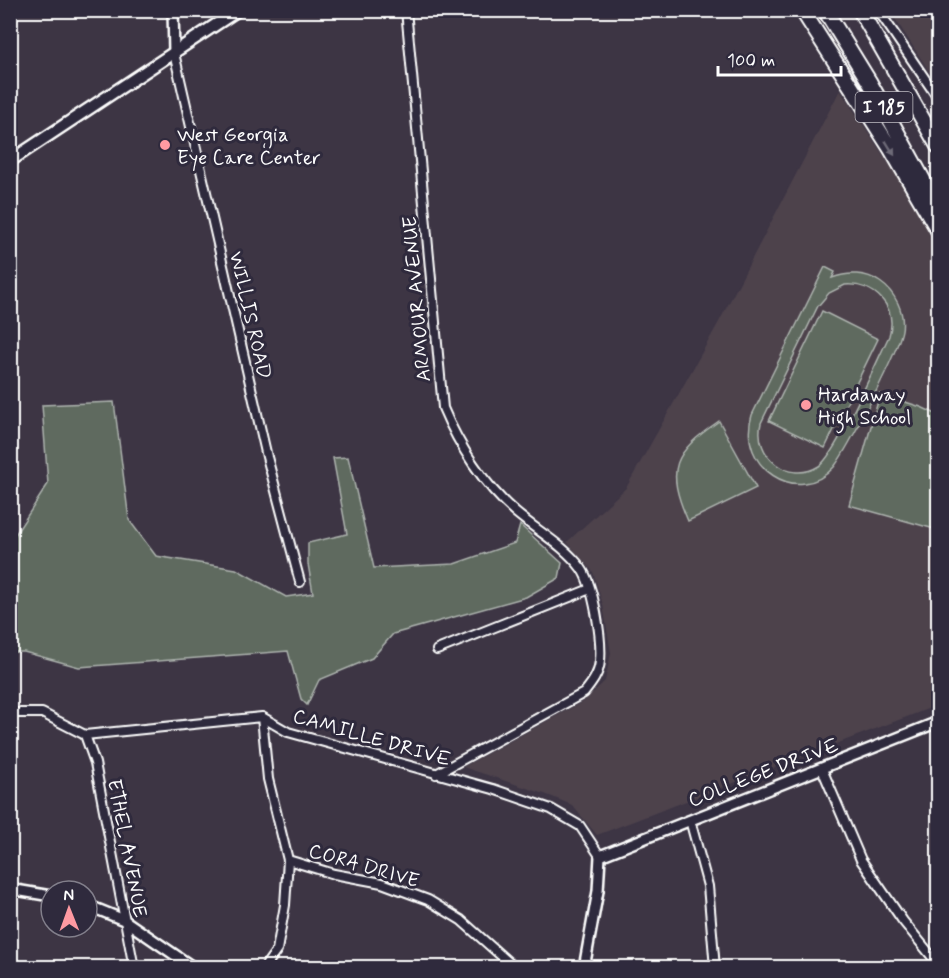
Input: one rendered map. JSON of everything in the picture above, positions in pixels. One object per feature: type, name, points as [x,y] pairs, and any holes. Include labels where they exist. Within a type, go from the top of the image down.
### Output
[{"type":"highway","points":[[802,10],[891,149],[939,230]]},
{"type":"highway","name":"I 185","points":[[825,10],[870,83],[939,207]]},
{"type":"highway","name":"I 185","points":[[860,10],[939,146]]},
{"type":"main road","points":[[10,161],[238,10]]},
{"type":"street","points":[[173,10],[174,53]]},
{"type":"street","points":[[209,10],[226,10]]},
{"type":"street","name":"ARMOUR AVENUE","points":[[406,10],[443,408],[455,436],[502,498],[515,512],[555,542],[582,569],[590,589],[598,631],[600,662],[595,679],[584,693],[436,774]]},
{"type":"street","points":[[878,10],[939,98]]},
{"type":"street","name":"WILLIS ROAD","points":[[174,53],[267,457],[300,582]]},
{"type":"street","points":[[437,650],[590,589]]},
{"type":"street","points":[[10,713],[42,713],[85,735],[262,717],[268,778],[288,860],[285,905],[277,950],[264,968]]},
{"type":"street","name":"CAMILLE DRIVE","points":[[262,717],[288,732],[493,789],[551,809],[580,826],[600,856]]},
{"type":"street","name":"COLLEGE DRIVE","points":[[600,856],[939,722]]},
{"type":"street","name":"ETHEL AVENUE","points":[[85,735],[95,763],[134,968]]},
{"type":"street","points":[[822,769],[861,860],[903,921],[939,964]]},
{"type":"street","points":[[690,820],[708,886],[714,968]]},
{"type":"street","points":[[584,968],[598,891],[600,856]]},
{"type":"street","name":"CORA DRIVE","points":[[288,860],[333,874],[382,883],[428,900],[461,920],[516,968]]},
{"type":"street","points":[[10,890],[39,894]]},
{"type":"street","points":[[99,910],[124,920],[194,968]]},
{"type":"shaded area","points":[[890,11],[938,11],[938,85]]},
{"type":"shaded area","name":"Hardaway High School","points":[[840,90],[907,191],[938,248],[938,705],[597,835],[572,805],[463,767],[584,701],[605,681],[611,653],[603,605],[593,572],[567,542],[626,488],[719,322]]},
{"type":"green space","points":[[825,267],[835,272],[832,278],[851,274],[863,275],[875,279],[890,291],[898,303],[902,316],[903,323],[899,341],[872,399],[834,467],[819,479],[803,483],[788,482],[773,475],[761,465],[753,450],[749,434],[752,415]],"holes":[[[845,285],[856,285],[874,292],[887,306],[891,325],[889,336],[845,427],[826,458],[819,466],[808,471],[796,472],[785,469],[776,464],[762,446],[761,423],[818,306],[829,293]]]},
{"type":"green space","points":[[822,311],[878,339],[825,448],[769,421]]},
{"type":"green space","points":[[880,394],[938,415],[938,530],[849,505]]},
{"type":"green space","points":[[114,402],[129,520],[156,556],[236,569],[286,597],[313,593],[308,564],[308,543],[347,534],[333,458],[348,457],[374,568],[454,564],[515,543],[520,525],[562,563],[559,578],[526,597],[393,634],[372,658],[319,680],[307,705],[301,699],[288,651],[79,667],[24,652],[11,652],[11,541],[48,484],[42,405]]},
{"type":"green space","points":[[719,421],[756,488],[688,521],[677,488],[678,463],[692,443]]},
{"type":"place","name":"West Georgia Eye Care Center","points":[[165,145]]},
{"type":"place","name":"Hardaway High School","points":[[806,405]]}]
